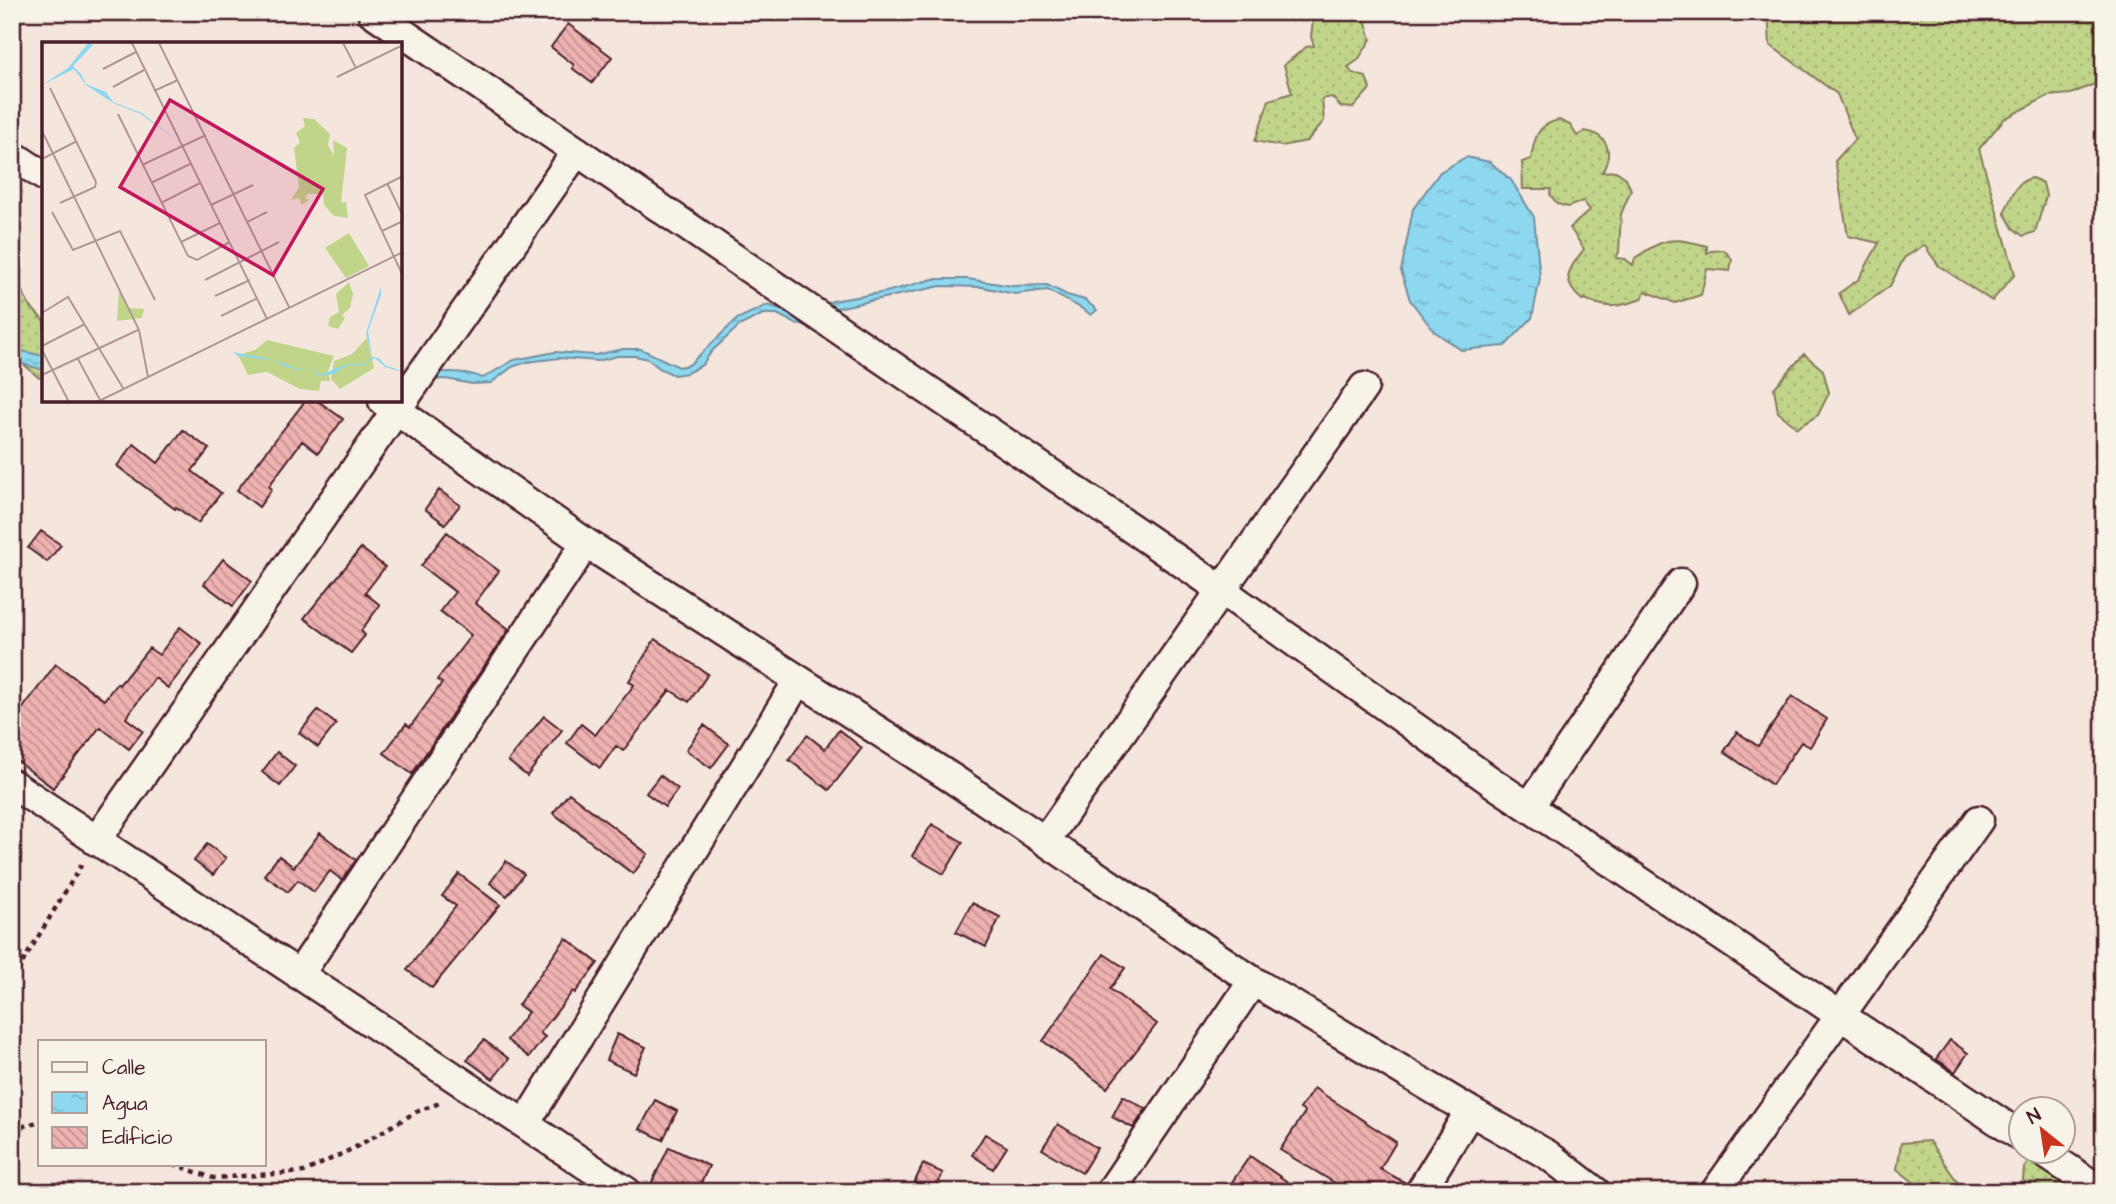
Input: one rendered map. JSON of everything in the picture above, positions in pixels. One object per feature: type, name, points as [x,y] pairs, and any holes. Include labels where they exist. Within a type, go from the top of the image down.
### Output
[{"type":"street","points":[[372,12],[1221,590],[1530,807],[2008,1128]]},
{"type":"street","points":[[402,393],[421,373],[577,151]]},
{"type":"street","points":[[12,155],[42,175]]},
{"type":"street","points":[[1045,841],[1364,387]]},
{"type":"street","points":[[96,841],[390,405],[586,543],[1045,841],[1253,981],[1469,1111],[1548,1155],[1596,1192]]},
{"type":"street","points":[[299,975],[586,543]]},
{"type":"street","points":[[1530,807],[1681,583]]},
{"type":"street","points":[[525,1124],[798,681]]},
{"type":"street","points":[[12,784],[627,1192]]},
{"type":"street","points":[[1715,1192],[1979,820]]},
{"type":"street","points":[[1110,1192],[1253,981]]},
{"type":"street","points":[[1420,1192],[1469,1111]]},
{"type":"street","points":[[2064,1166],[2103,1192]]},
{"type":"path","points":[[12,980],[96,841]]},
{"type":"path","points":[[179,1166],[213,1178],[303,1172],[354,1148],[416,1112],[472,1090]]},
{"type":"path","points":[[12,1130],[38,1122]]},
{"type":"green space","points":[[1314,12],[1363,13],[1371,39],[1358,60],[1348,67],[1352,73],[1366,77],[1370,89],[1353,108],[1341,107],[1332,97],[1322,99],[1324,121],[1307,141],[1281,146],[1255,141],[1269,100],[1292,93],[1284,65],[1306,47],[1314,46],[1311,37]]},
{"type":"green space","points":[[1768,12],[2104,12],[2104,80],[2071,94],[2048,96],[2004,119],[1979,149],[2015,274],[1992,301],[1939,266],[1924,245],[1904,258],[1890,286],[1849,315],[1839,293],[1859,279],[1879,243],[1848,236],[1835,161],[1855,139],[1837,94],[1770,45]]},
{"type":"green space","points":[[1559,120],[1570,125],[1577,136],[1585,131],[1599,136],[1608,152],[1602,172],[1616,171],[1626,178],[1631,190],[1621,214],[1619,252],[1616,258],[1625,259],[1633,265],[1635,258],[1654,246],[1669,241],[1685,241],[1707,246],[1707,253],[1724,250],[1732,259],[1730,271],[1707,269],[1701,295],[1675,303],[1645,291],[1642,299],[1619,305],[1607,306],[1582,300],[1570,286],[1569,274],[1584,249],[1570,228],[1590,210],[1583,201],[1568,207],[1557,204],[1550,194],[1551,189],[1523,189],[1522,162],[1531,159],[1535,139],[1541,129]]},
{"type":"green space","points":[[2032,178],[2043,183],[2046,196],[2035,232],[2023,236],[2013,228],[2004,212],[2017,187]]},
{"type":"green space","points":[[12,271],[29,305],[42,319],[42,377],[39,378],[19,360],[12,361]]},
{"type":"green space","points":[[1804,354],[1823,370],[1829,393],[1818,415],[1797,428],[1778,412],[1774,388]]},
{"type":"green space","points":[[1929,1141],[1959,1184],[1985,1188],[1987,1192],[1926,1192],[1897,1169],[1901,1143]]},
{"type":"green space","points":[[2043,1166],[2075,1187],[2068,1192],[2033,1192],[2023,1180],[2024,1168]]},
{"type":"water","points":[[1466,157],[1490,162],[1511,180],[1534,217],[1540,279],[1532,318],[1505,346],[1461,350],[1434,331],[1410,300],[1401,271],[1413,209],[1440,172]]},
{"type":"water","points":[[933,279],[968,279],[1012,286],[1047,285],[1085,300],[1097,310],[1091,315],[1048,290],[1015,294],[982,287],[941,286],[837,308],[828,315],[821,308],[832,301],[886,292]]},
{"type":"water","points":[[767,305],[788,311],[797,319],[812,322],[798,325],[777,314],[763,314],[739,326],[712,351],[702,365],[687,373],[674,375],[648,359],[617,356],[598,361],[559,358],[527,362],[512,367],[491,383],[429,380],[435,373],[447,372],[466,373],[483,378],[514,360],[555,352],[595,355],[623,349],[641,349],[679,367],[689,365],[737,319]]},
{"type":"water","points":[[12,349],[42,356],[42,369],[12,361]]},
{"type":"building","points":[[568,24],[612,57],[592,83],[551,47]]},
{"type":"building","points":[[304,402],[319,402],[343,419],[318,453],[302,441],[269,486],[272,489],[259,507],[237,490]]},
{"type":"building","points":[[183,430],[209,449],[192,471],[221,493],[198,523],[117,466],[134,444],[158,463]]},
{"type":"building","points":[[439,490],[460,505],[445,524],[425,509]]},
{"type":"building","points":[[41,531],[61,545],[47,562],[28,548]]},
{"type":"building","points":[[447,532],[499,571],[475,603],[509,629],[412,774],[384,753],[406,724],[410,727],[442,683],[437,680],[471,635],[440,611],[455,592],[421,566]]},
{"type":"building","points":[[361,548],[385,567],[365,593],[380,605],[361,631],[365,635],[351,653],[304,618]]},
{"type":"building","points":[[223,559],[252,581],[233,606],[204,584]]},
{"type":"building","points":[[180,627],[202,644],[168,688],[155,678],[126,718],[143,731],[129,749],[100,727],[53,788],[12,757],[12,733],[22,720],[17,716],[56,664],[104,700],[149,648],[159,655]]},
{"type":"building","points":[[655,639],[708,674],[689,702],[670,690],[623,751],[616,746],[600,768],[567,743],[581,724],[595,735],[634,685],[629,681]]},
{"type":"building","points":[[1792,696],[1827,719],[1810,747],[1801,742],[1772,785],[1724,752],[1737,732],[1758,746]]},
{"type":"building","points":[[318,710],[336,724],[318,747],[299,733]]},
{"type":"building","points":[[544,716],[562,730],[527,776],[508,761]]},
{"type":"building","points":[[704,725],[729,744],[711,768],[686,750]]},
{"type":"building","points":[[839,730],[862,748],[829,790],[789,760],[807,735],[825,749]]},
{"type":"building","points":[[277,752],[295,766],[280,786],[262,772]]},
{"type":"building","points":[[660,775],[678,789],[665,807],[646,793]]},
{"type":"building","points":[[569,793],[648,854],[633,874],[553,813]]},
{"type":"building","points":[[932,824],[963,842],[944,874],[912,856]]},
{"type":"building","points":[[320,833],[356,860],[342,880],[330,871],[314,892],[298,880],[288,892],[264,875],[279,856],[294,867]]},
{"type":"building","points":[[207,844],[226,858],[213,875],[194,861]]},
{"type":"building","points":[[506,861],[524,874],[507,896],[490,883]]},
{"type":"building","points":[[459,874],[500,905],[432,988],[407,970],[456,906],[442,896]]},
{"type":"building","points":[[972,903],[1000,917],[986,947],[956,932]]},
{"type":"building","points":[[566,938],[598,963],[540,1033],[545,1037],[529,1057],[507,1040],[528,1012],[518,1005]]},
{"type":"building","points":[[1104,954],[1125,968],[1110,989],[1157,1024],[1107,1088],[1043,1041]]},
{"type":"building","points":[[617,1034],[646,1047],[634,1073],[606,1060]]},
{"type":"building","points":[[484,1040],[509,1059],[493,1079],[467,1060]]},
{"type":"building","points":[[1950,1040],[1968,1053],[1955,1072],[1936,1059]]},
{"type":"building","points":[[1314,1088],[1396,1142],[1380,1169],[1406,1183],[1403,1192],[1350,1192],[1280,1150],[1305,1112],[1300,1109]]},
{"type":"building","points":[[1123,1096],[1146,1109],[1133,1128],[1112,1117]]},
{"type":"building","points":[[655,1100],[677,1111],[663,1140],[640,1129]]},
{"type":"building","points":[[1058,1124],[1097,1148],[1082,1173],[1042,1149]]},
{"type":"building","points":[[985,1134],[1007,1147],[993,1169],[972,1155]]},
{"type":"building","points":[[669,1147],[709,1166],[697,1192],[667,1192],[651,1184]]},
{"type":"building","points":[[1250,1156],[1302,1192],[1225,1192]]},
{"type":"building","points":[[923,1164],[943,1173],[934,1192],[910,1192]]}]
